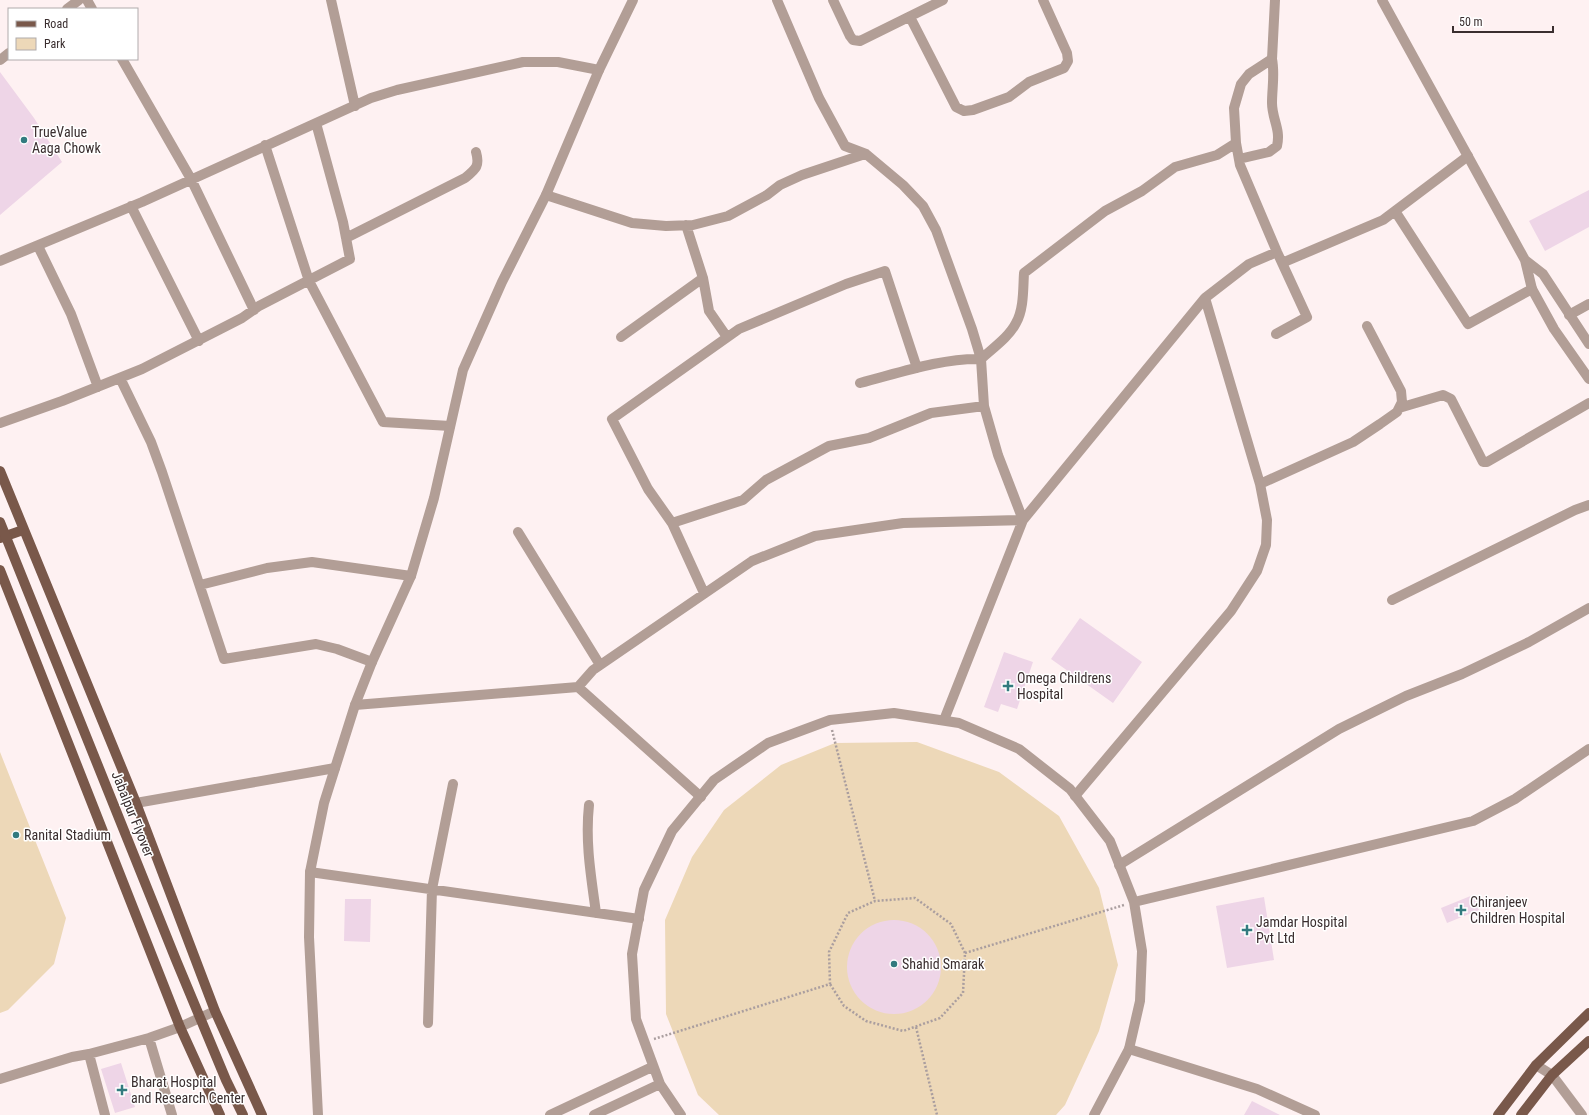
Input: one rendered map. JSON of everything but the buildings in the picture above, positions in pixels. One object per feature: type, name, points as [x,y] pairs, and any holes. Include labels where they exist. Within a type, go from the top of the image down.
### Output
[{"type":"main road","points":[[0,471],[136,803],[215,1011],[262,1115]]},
{"type":"main road","name":"Jabalpur Flyover","points":[[0,522],[176,960],[226,1080],[243,1115]]},
{"type":"main road","points":[[0,538],[23,530]]},
{"type":"main road","points":[[0,570],[180,1027],[220,1115]]},
{"type":"main road","points":[[1498,1115],[1536,1065],[1589,1013]]},
{"type":"main road","points":[[1522,1115],[1552,1075],[1589,1041]]},
{"type":"street","points":[[68,8],[79,0]]},
{"type":"street","points":[[331,0],[355,106]]},
{"type":"street","points":[[318,1115],[309,938],[310,872],[324,803],[355,705],[372,662],[411,576],[434,498],[463,370],[502,282],[546,195],[599,70],[633,0]]},
{"type":"street","points":[[777,0],[819,98],[845,146],[866,154],[903,185],[923,206],[936,230],[972,329],[981,359],[984,406],[998,455],[1023,520]]},
{"type":"street","points":[[833,0],[854,40],[860,41],[942,0]]},
{"type":"street","points":[[910,17],[956,107],[964,111],[973,110],[1009,97],[1029,82],[1064,68],[1068,61],[1067,53],[1043,0]]},
{"type":"street","points":[[1239,159],[1269,152],[1277,146],[1280,135],[1272,104],[1274,70],[1272,59],[1275,0]]},
{"type":"street","points":[[1382,0],[1525,260],[1532,289],[1554,329],[1589,379]]},
{"type":"street","points":[[0,60],[8,53]]},
{"type":"street","points":[[1272,59],[1249,74],[1241,84],[1234,108],[1236,143],[1239,159],[1277,252],[1307,317],[1276,334]]},
{"type":"street","points":[[123,60],[191,179],[254,310]]},
{"type":"street","points":[[0,261],[131,206],[355,106],[397,90],[523,62],[558,62],[599,70]]},
{"type":"street","points":[[0,423],[120,378],[199,341],[350,259],[346,238],[316,123]]},
{"type":"street","points":[[860,383],[917,368],[968,359],[981,359],[1000,343],[1016,323],[1021,307],[1024,273],[1105,211],[1142,191],[1175,167],[1217,155],[1236,143]]},
{"type":"street","points":[[266,145],[309,281],[383,422],[450,426]]},
{"type":"street","points":[[346,238],[465,178],[477,169],[479,162],[476,152]]},
{"type":"street","points":[[546,195],[632,223],[666,226],[686,225],[728,216],[767,195],[780,185],[797,177],[838,164],[851,157],[866,154]]},
{"type":"street","points":[[1282,263],[1383,220],[1468,156]]},
{"type":"street","points":[[131,206],[199,341]]},
{"type":"street","points":[[1395,211],[1468,324],[1532,289]]},
{"type":"street","points":[[686,225],[703,278],[709,311],[727,337]]},
{"type":"street","points":[[38,246],[71,314],[98,387]]},
{"type":"street","points":[[944,720],[1023,520],[1205,298],[1249,264],[1277,252]]},
{"type":"street","points":[[1525,260],[1543,274],[1589,344]]},
{"type":"street","points":[[704,593],[672,523],[648,489],[612,419],[739,329],[846,284],[885,271],[917,368]]},
{"type":"street","points":[[621,337],[703,278]]},
{"type":"street","points":[[1075,796],[1231,611],[1257,571],[1266,545],[1267,520],[1260,484],[1205,298]]},
{"type":"street","points":[[1569,315],[1589,304]]},
{"type":"street","points":[[1260,484],[1353,442],[1386,420],[1399,408],[1402,402],[1401,391],[1367,326]]},
{"type":"street","points":[[120,378],[151,442],[182,527],[224,659],[316,644],[337,649],[372,662]]},
{"type":"street","points":[[1399,408],[1443,395],[1451,399],[1483,462],[1487,462],[1589,403]]},
{"type":"street","points":[[672,523],[743,500],[766,480],[829,446],[869,438],[931,413],[984,406]]},
{"type":"street","points":[[1392,600],[1575,510],[1589,505]]},
{"type":"street","points":[[355,705],[578,687],[593,670],[752,561],[815,536],[903,523],[1023,520]]},
{"type":"street","points":[[518,532],[600,665]]},
{"type":"street","points":[[200,585],[267,568],[312,562],[411,576]]},
{"type":"street","points":[[1119,865],[1339,729],[1406,696],[1462,674],[1528,642],[1589,608]]},
{"type":"street","points":[[578,687],[701,797]]},
{"type":"street","points":[[681,1115],[660,1084],[652,1067],[636,1019],[632,954],[644,890],[672,830],[714,780],[768,743],[830,720],[894,713],[959,723],[1019,749],[1070,789],[1110,841],[1134,902],[1142,951],[1140,1001],[1129,1049],[1094,1115]]},
{"type":"street","points":[[1134,902],[1473,821],[1515,799],[1589,749]]},
{"type":"street","points":[[136,803],[335,768]]},
{"type":"street","points":[[428,1023],[432,889],[453,784]]},
{"type":"street","points":[[589,805],[586,826],[587,853],[596,912]]},
{"type":"street","points":[[310,872],[638,919]]},
{"type":"street","points":[[0,1078],[72,1057],[150,1038],[180,1027],[215,1011]]},
{"type":"street","points":[[150,1038],[172,1115]]},
{"type":"street","points":[[1129,1049],[1257,1089],[1315,1115]]},
{"type":"street","points":[[89,1054],[105,1115]]},
{"type":"street","points":[[1536,1065],[1552,1075],[1582,1115]]},
{"type":"street","points":[[550,1115],[652,1067]]},
{"type":"street","points":[[594,1115],[660,1084]]},
{"type":"path","points":[[830,720],[875,901]]},
{"type":"path","points":[[916,898],[951,924],[965,952],[963,993],[940,1018],[903,1031],[866,1021],[844,1006],[830,984],[828,952],[848,913],[875,901],[916,898]]},
{"type":"path","points":[[965,952],[1134,902]]},
{"type":"path","points":[[644,1042],[830,984]]},
{"type":"path","points":[[916,1026],[937,1115]]},
{"type":"green space","points":[[917,742],[999,772],[1059,816],[1099,888],[1118,965],[1099,1031],[1065,1105],[1056,1115],[719,1115],[698,1095],[666,1014],[665,920],[692,857],[724,810],[781,765],[835,743]]},
{"type":"green space","name":"Ranital Stadium","points":[[0,752],[66,918],[54,964],[8,1010],[0,1013]]},
{"type":"place","name":"TrueValue Aaga Chowk","points":[[24,140]]},
{"type":"place","name":"Omega Childrens Hospital","points":[[1008,686]]},
{"type":"place","name":"Ranital Stadium","points":[[16,835]]},
{"type":"place","name":"Chiranjeev Children Hospital","points":[[1461,910]]},
{"type":"place","name":"Jamdar Hospital Pvt Ltd","points":[[1247,930]]},
{"type":"place","name":"Shahid Smarak","points":[[894,964]]},
{"type":"place","name":"Bharat Hospital and Research Center","points":[[122,1090]]}]
